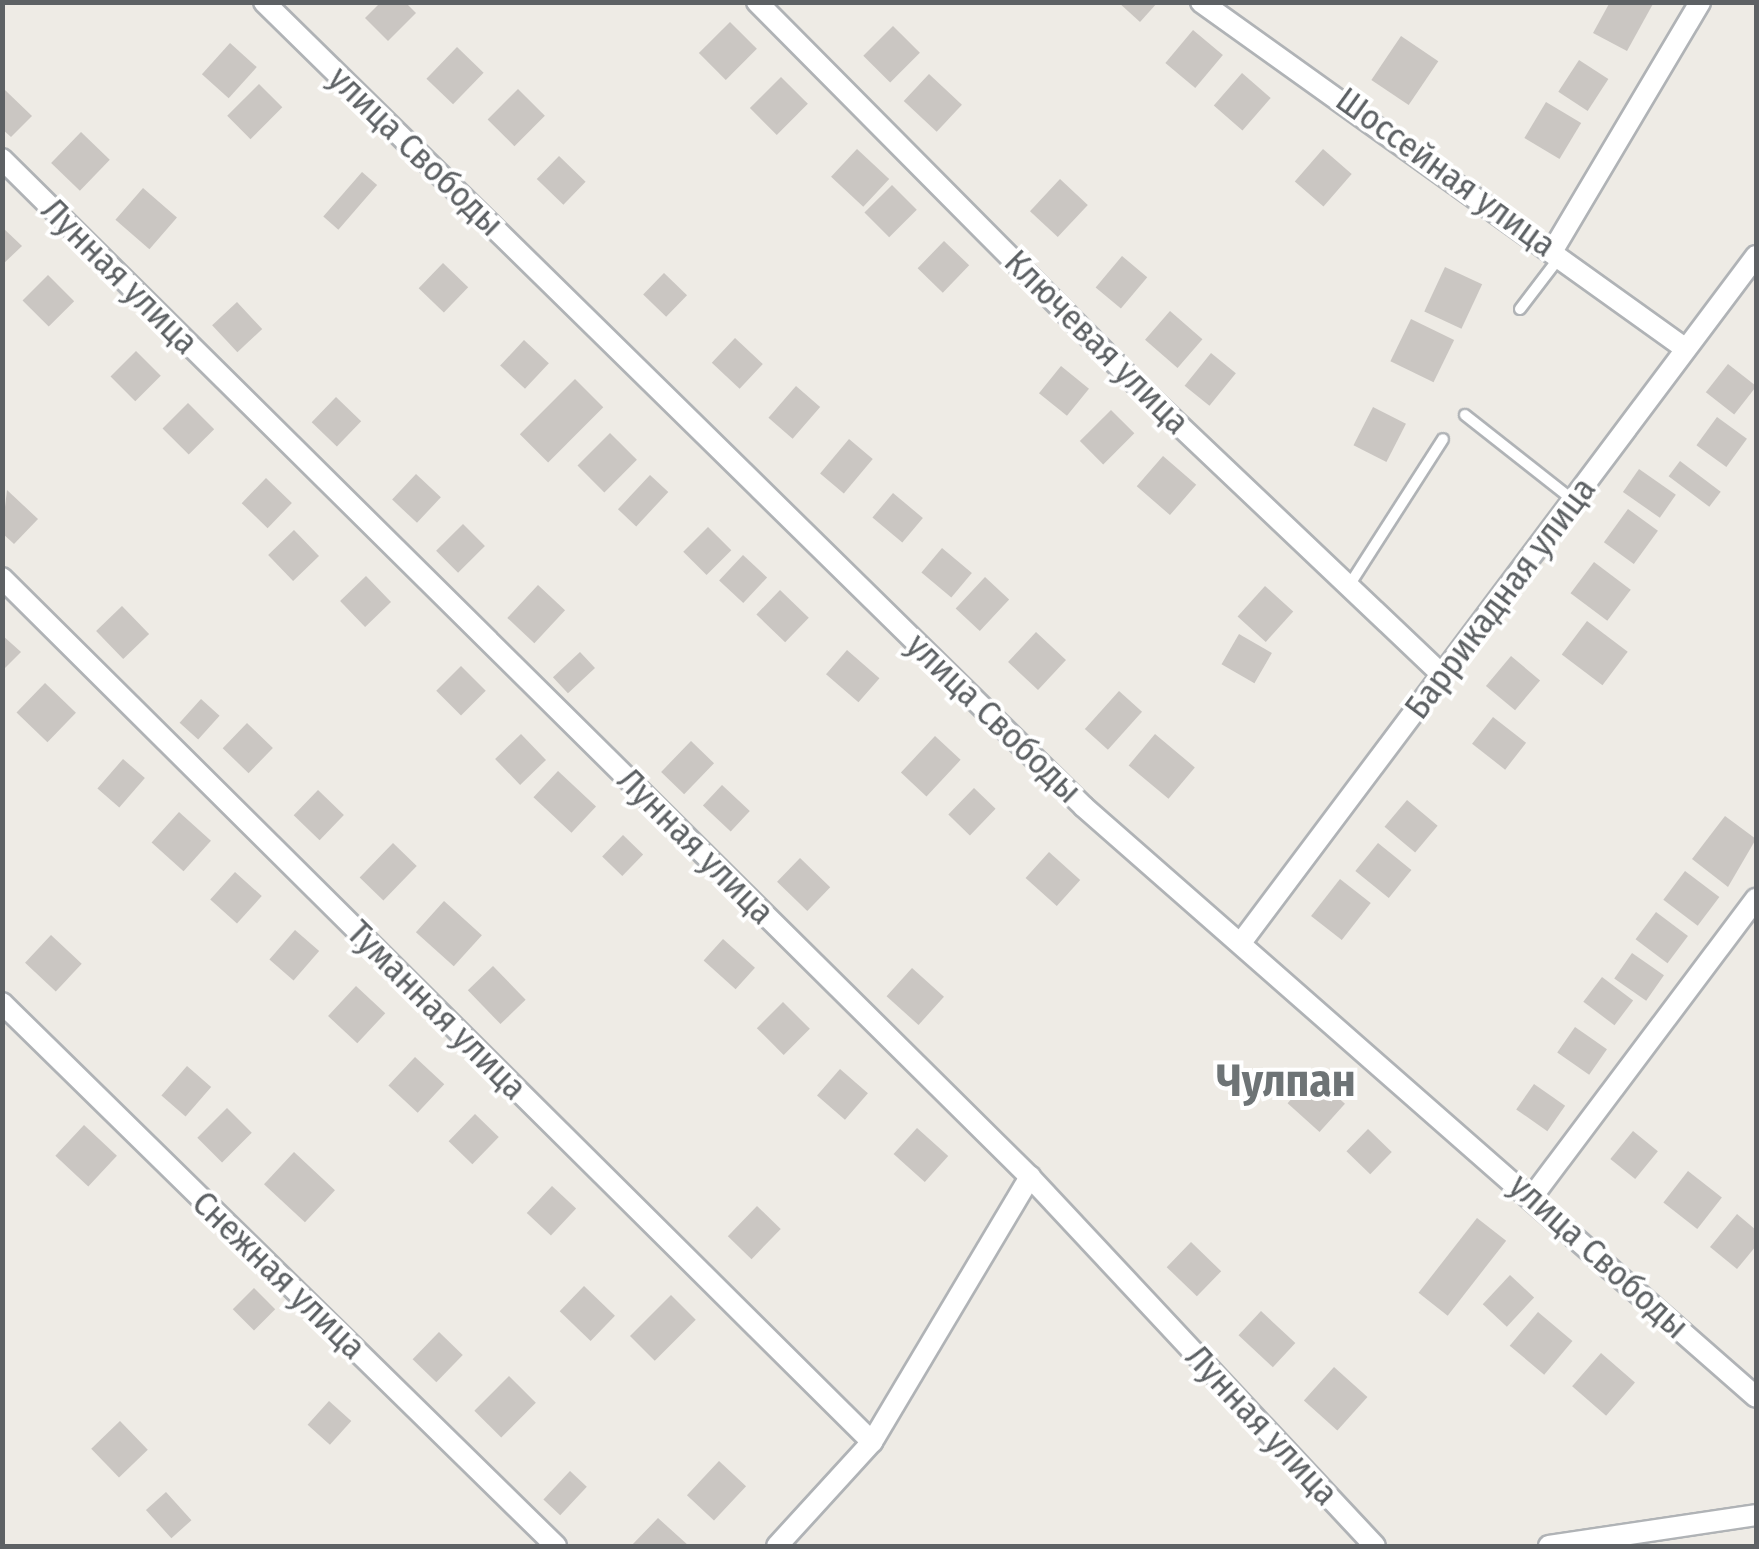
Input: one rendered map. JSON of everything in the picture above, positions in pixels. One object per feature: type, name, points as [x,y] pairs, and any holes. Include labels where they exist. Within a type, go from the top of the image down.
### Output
[{"type":"street","name":"улица Свободы","points":[[264,2],[1084,807],[1243,940],[1756,1398]]},
{"type":"street","name":"Ключевая улица","points":[[758,2],[1140,389],[1442,675]]},
{"type":"street","name":"Шоссейная улица","points":[[1201,2],[1557,253],[1686,350]]},
{"type":"street","points":[[1557,253],[1700,2]]},
{"type":"street","name":"Лунная улица","points":[[2,159],[1030,1177],[1375,1546]]},
{"type":"street","name":"Баррикадная улица","points":[[1243,940],[1756,256]]},
{"type":"street","name":"Туманная улица","points":[[2,578],[872,1442]]},
{"type":"street","points":[[1532,1197],[1756,899]]},
{"type":"street","name":"Снежная улица","points":[[2,1003],[556,1546]]},
{"type":"street","points":[[777,1546],[872,1442],[1030,1177]]},
{"type":"street","points":[[1548,1546],[1756,1515]]},
{"type":"lane","points":[[1520,309],[1557,253]]},
{"type":"lane","points":[[1465,415],[1573,500]]},
{"type":"lane","points":[[1350,584],[1443,439]]},
{"type":"building","points":[[381,2],[405,2],[416,13],[388,41],[365,18]]},
{"type":"building","points":[[1118,2],[1158,2],[1140,22]]},
{"type":"building","points":[[1610,2],[1654,2],[1627,51],[1593,33]]},
{"type":"building","points":[[730,22],[757,49],[726,80],[699,53]]},
{"type":"building","points":[[893,26],[920,53],[890,83],[863,56]]},
{"type":"building","points":[[1193,30],[1223,55],[1195,88],[1165,63]]},
{"type":"building","points":[[1401,36],[1438,61],[1409,105],[1371,80]]},
{"type":"building","points":[[230,43],[257,67],[229,98],[202,74]]},
{"type":"building","points":[[457,47],[484,73],[453,104],[426,79]]},
{"type":"building","points":[[1579,60],[1608,79],[1588,111],[1558,92]]},
{"type":"building","points":[[1242,73],[1271,98],[1242,130],[1214,105]]},
{"type":"building","points":[[929,74],[962,105],[937,132],[904,101]]},
{"type":"building","points":[[781,77],[808,104],[777,135],[750,108]]},
{"type":"building","points":[[259,84],[282,107],[251,139],[227,116]]},
{"type":"building","points":[[518,89],[545,116],[514,146],[488,119]]},
{"type":"building","points":[[5,90],[32,116],[11,137],[2,129]]},
{"type":"building","points":[[1546,102],[1581,123],[1560,159],[1524,138]]},
{"type":"building","points":[[81,132],[110,160],[80,191],[51,163]]},
{"type":"building","points":[[857,149],[889,179],[863,207],[831,177]]},
{"type":"building","points":[[1323,149],[1352,174],[1323,206],[1295,181]]},
{"type":"building","points":[[559,156],[586,182],[563,205],[537,179]]},
{"type":"building","points":[[362,172],[377,185],[338,230],[323,217]]},
{"type":"building","points":[[1060,179],[1088,205],[1058,237],[1030,211]]},
{"type":"building","points":[[892,185],[917,210],[889,237],[864,213]]},
{"type":"building","points":[[143,188],[177,218],[149,249],[115,220]]},
{"type":"building","points":[[2,227],[22,246],[2,265]]},
{"type":"building","points":[[944,241],[969,265],[943,293],[918,268]]},
{"type":"building","points":[[1122,256],[1147,277],[1121,309],[1096,287]]},
{"type":"building","points":[[443,263],[468,287],[444,312],[419,288]]},
{"type":"building","points":[[1445,267],[1482,284],[1461,329],[1424,311]]},
{"type":"building","points":[[664,273],[687,295],[666,317],[643,295]]},
{"type":"building","points":[[48,275],[74,301],[49,327],[23,300]]},
{"type":"building","points":[[237,302],[262,329],[237,352],[212,325]]},
{"type":"building","points":[[1170,311],[1202,339],[1178,368],[1145,340]]},
{"type":"building","points":[[1411,319],[1454,340],[1434,382],[1390,361]]},
{"type":"building","points":[[735,338],[763,364],[740,389],[712,363]]},
{"type":"building","points":[[524,340],[549,363],[525,389],[500,366]]},
{"type":"building","points":[[136,351],[161,376],[135,401],[111,376]]},
{"type":"building","points":[[1211,353],[1236,373],[1209,406],[1185,386]]},
{"type":"building","points":[[1728,364],[1756,386],[1734,415],[1706,392]]},
{"type":"building","points":[[1061,366],[1089,389],[1067,416],[1039,393]]},
{"type":"building","points":[[575,379],[603,407],[548,462],[520,434]]},
{"type":"building","points":[[796,386],[820,407],[793,439],[768,418]]},
{"type":"building","points":[[336,397],[361,421],[337,446],[312,422]]},
{"type":"building","points":[[188,403],[214,429],[189,455],[163,428]]},
{"type":"building","points":[[1373,407],[1406,424],[1386,462],[1353,445]]},
{"type":"building","points":[[1111,410],[1134,433],[1103,464],[1080,441]]},
{"type":"building","points":[[1717,417],[1747,439],[1726,467],[1696,445]]},
{"type":"building","points":[[610,433],[637,460],[604,492],[577,466]]},
{"type":"building","points":[[849,439],[873,459],[844,493],[820,473]]},
{"type":"building","points":[[1163,456],[1196,485],[1170,515],[1137,486]]},
{"type":"building","points":[[1680,461],[1721,492],[1709,507],[1669,476]]},
{"type":"building","points":[[1639,469],[1676,495],[1660,518],[1623,492]]},
{"type":"building","points":[[416,474],[441,497],[417,523],[392,500]]},
{"type":"building","points":[[650,475],[668,492],[636,526],[618,509]]},
{"type":"building","points":[[266,478],[292,503],[268,528],[242,503]]},
{"type":"building","points":[[7,490],[38,519],[14,544],[2,533]]},
{"type":"building","points":[[893,493],[923,518],[902,543],[872,518]]},
{"type":"building","points":[[1628,509],[1658,531],[1634,564],[1604,542]]},
{"type":"building","points":[[463,524],[485,546],[458,573],[436,551]]},
{"type":"building","points":[[708,527],[731,550],[707,575],[683,552]]},
{"type":"building","points":[[294,530],[319,556],[293,581],[268,555]]},
{"type":"building","points":[[942,548],[972,573],[951,598],[921,573]]},
{"type":"building","points":[[743,555],[767,578],[743,603],[719,581]]},
{"type":"building","points":[[1594,562],[1631,590],[1607,621],[1571,593]]},
{"type":"building","points":[[366,576],[391,602],[365,627],[340,601]]},
{"type":"building","points":[[985,577],[1009,600],[980,631],[956,608]]},
{"type":"building","points":[[538,585],[565,610],[534,643],[507,618]]},
{"type":"building","points":[[1265,586],[1293,611],[1266,642],[1238,616]]},
{"type":"building","points":[[780,590],[809,618],[785,642],[756,614]]},
{"type":"building","points":[[122,606],[149,634],[123,659],[96,631]]},
{"type":"building","points":[[1587,621],[1628,652],[1602,685],[1562,655]]},
{"type":"building","points":[[1036,632],[1066,660],[1038,690],[1008,662]]},
{"type":"building","points":[[1239,634],[1272,653],[1254,683],[1222,664]]},
{"type":"building","points":[[2,635],[21,652],[2,671]]},
{"type":"building","points":[[847,650],[879,678],[858,702],[826,674]]},
{"type":"building","points":[[580,652],[595,668],[568,693],[553,677]]},
{"type":"building","points":[[1511,656],[1540,680],[1515,710],[1486,686]]},
{"type":"building","points":[[461,666],[486,691],[461,715],[436,691]]},
{"type":"building","points":[[45,683],[76,713],[47,742],[17,712]]},
{"type":"building","points":[[1119,691],[1142,712],[1108,750],[1085,729]]},
{"type":"building","points":[[201,699],[220,716],[198,740],[180,723]]},
{"type":"building","points":[[1493,717],[1526,743],[1505,770],[1472,744]]},
{"type":"building","points":[[247,723],[273,748],[249,773],[223,748]]},
{"type":"building","points":[[521,734],[546,760],[520,785],[495,759]]},
{"type":"building","points":[[1155,734],[1195,767],[1168,799],[1129,765]]},
{"type":"building","points":[[935,736],[961,760],[926,796],[901,773]]},
{"type":"building","points":[[691,741],[714,763],[684,794],[661,772]]},
{"type":"building","points":[[123,759],[145,778],[119,807],[97,788]]},
{"type":"building","points":[[558,771],[596,806],[571,833],[533,797]]},
{"type":"building","points":[[722,785],[750,811],[731,831],[703,805]]},
{"type":"building","points":[[974,788],[996,809],[970,835],[948,815]]},
{"type":"building","points":[[318,790],[344,815],[320,840],[294,815]]},
{"type":"building","points":[[1407,800],[1438,826],[1415,853],[1385,827]]},
{"type":"building","points":[[179,812],[211,841],[184,871],[152,842]]},
{"type":"building","points":[[1725,816],[1756,839],[1728,887],[1692,859]]},
{"type":"building","points":[[623,835],[643,854],[622,876],[602,857]]},
{"type":"building","points":[[393,843],[417,866],[383,900],[360,878]]},
{"type":"building","points":[[1378,843],[1411,870],[1389,898],[1355,871]]},
{"type":"building","points":[[1049,852],[1080,880],[1057,906],[1026,878]]},
{"type":"building","points":[[800,858],[830,887],[807,911],[777,882]]},
{"type":"building","points":[[1685,871],[1719,897],[1698,926],[1663,900]]},
{"type":"building","points":[[235,872],[262,896],[237,924],[210,899]]},
{"type":"building","points":[[1340,879],[1371,903],[1342,940],[1311,916]]},
{"type":"building","points":[[444,901],[482,935],[454,966],[416,932]]},
{"type":"building","points":[[1656,912],[1688,936],[1667,963],[1636,939]]},
{"type":"building","points":[[295,930],[319,951],[294,980],[269,959]]},
{"type":"building","points":[[51,935],[82,964],[56,991],[25,963]]},
{"type":"building","points":[[723,939],[755,968],[736,989],[704,961]]},
{"type":"building","points":[[1632,953],[1664,975],[1646,1001],[1614,978]]},
{"type":"building","points":[[493,966],[526,1000],[500,1024],[468,990]]},
{"type":"building","points":[[912,968],[944,997],[919,1025],[887,996]]},
{"type":"building","points":[[1602,977],[1633,1000],[1614,1025],[1583,1002]]},
{"type":"building","points":[[356,986],[385,1013],[357,1043],[328,1016]]},
{"type":"building","points":[[783,1002],[810,1029],[784,1055],[757,1028]]},
{"type":"building","points":[[1575,1027],[1607,1049],[1589,1075],[1557,1052]]},
{"type":"building","points":[[415,1057],[444,1084],[418,1113],[388,1086]]},
{"type":"building","points":[[187,1066],[211,1087],[186,1116],[161,1095]]},
{"type":"building","points":[[840,1069],[868,1093],[845,1120],[817,1095]]},
{"type":"building","points":[[1313,1075],[1345,1104],[1320,1132],[1288,1103]]},
{"type":"building","points":[[1534,1084],[1565,1106],[1547,1131],[1516,1109]]},
{"type":"building","points":[[227,1108],[252,1133],[222,1162],[197,1138]]},
{"type":"building","points":[[475,1114],[499,1137],[472,1164],[449,1141]]},
{"type":"building","points":[[84,1125],[117,1156],[88,1186],[55,1156]]},
{"type":"building","points":[[917,1128],[948,1156],[925,1182],[894,1154]]},
{"type":"building","points":[[1368,1129],[1392,1152],[1370,1174],[1346,1151]]},
{"type":"building","points":[[1633,1131],[1658,1151],[1635,1179],[1610,1159]]},
{"type":"building","points":[[294,1152],[335,1190],[305,1222],[264,1184]]},
{"type":"building","points":[[1688,1171],[1722,1197],[1697,1229],[1663,1203]]},
{"type":"building","points":[[552,1186],[576,1209],[551,1236],[527,1213]]},
{"type":"building","points":[[757,1206],[781,1229],[752,1259],[728,1236]]},
{"type":"building","points":[[1737,1214],[1756,1230],[1756,1246],[1737,1269],[1710,1247]]},
{"type":"building","points":[[1477,1218],[1506,1241],[1448,1316],[1419,1293]]},
{"type":"building","points":[[1191,1242],[1221,1271],[1197,1296],[1167,1267]]},
{"type":"building","points":[[1510,1275],[1534,1298],[1507,1327],[1483,1304]]},
{"type":"building","points":[[584,1286],[615,1316],[591,1341],[560,1311]]},
{"type":"building","points":[[254,1288],[275,1309],[254,1330],[233,1309]]},
{"type":"building","points":[[671,1295],[696,1320],[655,1361],[630,1336]]},
{"type":"building","points":[[1261,1311],[1295,1343],[1273,1367],[1238,1335]]},
{"type":"building","points":[[1538,1312],[1572,1341],[1544,1375],[1510,1346]]},
{"type":"building","points":[[439,1332],[463,1355],[436,1382],[413,1359]]},
{"type":"building","points":[[1601,1353],[1635,1383],[1606,1416],[1572,1386]]},
{"type":"building","points":[[1334,1367],[1367,1397],[1337,1431],[1304,1400]]},
{"type":"building","points":[[509,1376],[536,1403],[501,1438],[474,1411]]},
{"type":"building","points":[[329,1401],[351,1421],[330,1445],[308,1425]]},
{"type":"building","points":[[120,1421],[148,1450],[119,1478],[91,1449]]},
{"type":"building","points":[[719,1461],[746,1486],[714,1521],[687,1495]]},
{"type":"building","points":[[570,1471],[587,1487],[560,1515],[543,1500]]},
{"type":"building","points":[[166,1492],[191,1520],[171,1538],[146,1510]]},
{"type":"building","points":[[658,1518],[689,1546],[631,1546]]},
{"type":"district","name":"Чулпан","points":[[1286,1082]]}]
